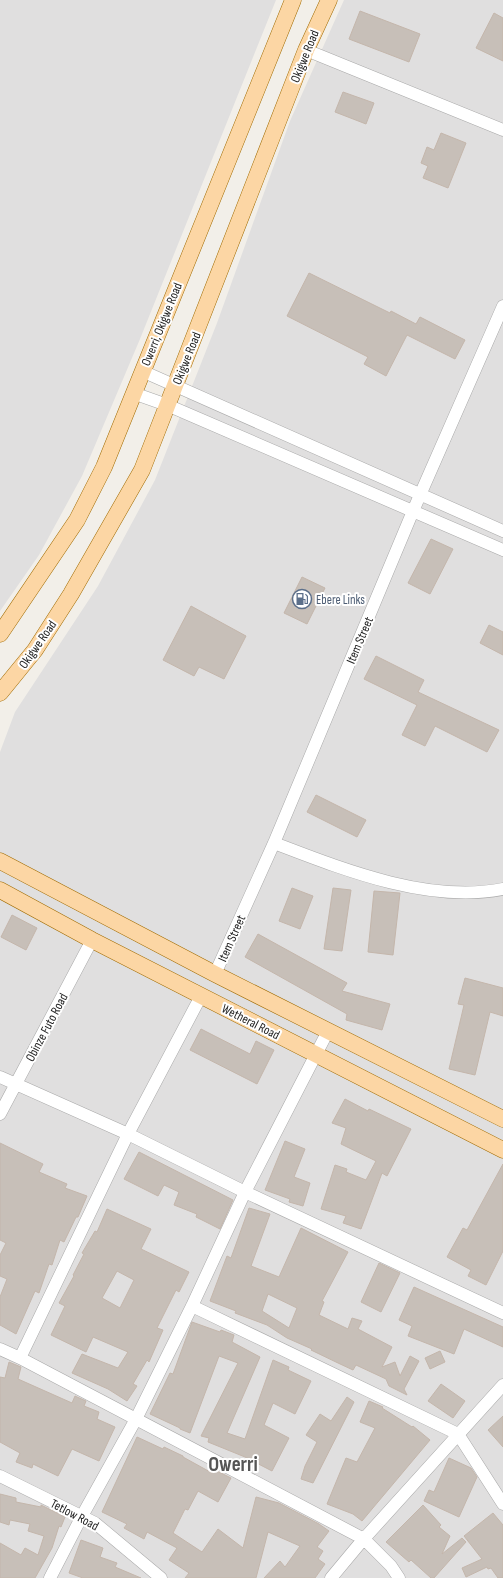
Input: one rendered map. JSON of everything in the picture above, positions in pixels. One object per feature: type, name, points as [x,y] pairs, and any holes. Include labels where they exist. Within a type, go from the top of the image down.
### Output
[{"type":"main road","name":"Owerri, Okigwe Road","points":[[0,634],[77,520],[104,467],[292,0]]},
{"type":"main road","name":"Okigwe Road","points":[[0,693],[35,650],[102,543],[142,470],[306,50],[329,0]]},
{"type":"main road","name":"Wetheral Road","points":[[0,861],[215,974],[503,1119]]},
{"type":"main road","name":"Wetheral Road","points":[[0,890],[92,940],[503,1150]]},
{"type":"street","points":[[306,50],[503,130]]},
{"type":"street","name":"Item Street","points":[[215,974],[274,843],[413,510],[503,306]]},
{"type":"street","points":[[142,371],[503,531]]},
{"type":"street","points":[[133,394],[167,405],[503,550]]},
{"type":"street","points":[[274,843],[350,872],[434,891],[481,894],[503,889]]},
{"type":"street","name":"Obinze Futo Road","points":[[0,1114],[92,940]]},
{"type":"street","points":[[20,1358],[128,1134],[201,996]]},
{"type":"street","points":[[50,1578],[82,1516],[136,1419],[192,1306],[245,1192],[317,1055],[328,1031]]},
{"type":"street","points":[[0,1077],[15,1085],[128,1134],[245,1192],[503,1313]]},
{"type":"street","points":[[192,1306],[458,1434],[503,1504]]},
{"type":"street","points":[[0,1349],[20,1358],[364,1539],[391,1566],[399,1578]]},
{"type":"street","points":[[331,1578],[364,1539],[503,1385]]},
{"type":"street","name":"Tetlow Road","points":[[0,1476],[96,1523],[161,1578]]},
{"type":"shaded area","points":[[0,0],[276,0],[140,339],[82,476],[39,555],[0,611]]},
{"type":"shaded area","points":[[344,0],[503,0],[503,1578],[0,1578],[0,752],[15,712],[98,586],[155,480],[217,323],[290,121]]},
{"type":"building","points":[[360,11],[420,34],[409,62],[349,39]]},
{"type":"building","points":[[494,13],[503,18],[503,61],[476,48]]},
{"type":"building","points":[[343,92],[374,103],[366,124],[335,112]]},
{"type":"building","points":[[441,133],[466,143],[448,188],[423,178],[428,166],[421,163],[427,147],[434,150]]},
{"type":"building","points":[[309,273],[390,313],[391,311],[416,324],[420,317],[465,340],[455,359],[407,335],[386,376],[364,364],[368,357],[287,316]]},
{"type":"building","points":[[431,539],[453,549],[430,594],[408,583]]},
{"type":"building","points":[[302,577],[325,588],[307,624],[284,613]]},
{"type":"building","points":[[191,606],[246,636],[224,679],[199,667],[194,676],[163,660]]},
{"type":"building","points":[[489,625],[503,632],[503,655],[480,643]]},
{"type":"building","points":[[376,656],[424,680],[418,692],[499,730],[487,752],[435,726],[425,746],[402,735],[417,705],[364,679]]},
{"type":"building","points":[[316,795],[366,820],[357,837],[307,812]]},
{"type":"building","points":[[292,888],[313,896],[300,929],[279,921]]},
{"type":"building","points":[[333,888],[351,890],[342,951],[324,949]]},
{"type":"building","points":[[374,891],[400,893],[393,955],[368,952]]},
{"type":"building","points":[[12,915],[37,928],[26,950],[1,937]]},
{"type":"building","points":[[258,934],[347,983],[342,991],[390,1004],[382,1030],[346,1020],[347,1014],[245,957]]},
{"type":"building","points":[[465,978],[503,988],[503,1016],[490,1012],[475,1075],[449,1069],[464,1005],[458,1004]]},
{"type":"building","points":[[201,1029],[250,1054],[256,1041],[274,1050],[257,1084],[190,1050]]},
{"type":"building","points":[[345,1099],[368,1111],[369,1109],[411,1129],[387,1176],[382,1173],[361,1229],[343,1223],[346,1216],[321,1209],[335,1165],[347,1169],[346,1172],[366,1180],[376,1161],[341,1144],[346,1128],[332,1123]]},
{"type":"building","points":[[285,1141],[305,1149],[294,1177],[310,1183],[303,1206],[289,1202],[290,1199],[265,1190]]},
{"type":"building","points":[[0,1143],[43,1164],[39,1172],[67,1184],[65,1188],[87,1196],[78,1217],[76,1217],[64,1242],[60,1240],[52,1265],[49,1264],[39,1293],[35,1291],[16,1334],[0,1325],[0,1297],[7,1279],[0,1276],[0,1255],[6,1243],[0,1240]]},
{"type":"building","points":[[139,1152],[233,1200],[220,1229],[196,1217],[197,1214],[174,1205],[179,1192],[164,1185],[158,1196],[124,1179]]},
{"type":"building","points":[[503,1164],[503,1251],[486,1285],[468,1276],[471,1270],[447,1257],[463,1228],[467,1230]]},
{"type":"building","points":[[249,1208],[270,1214],[251,1266],[279,1277],[301,1228],[348,1252],[322,1301],[324,1302],[319,1315],[348,1329],[352,1318],[362,1321],[358,1329],[392,1347],[382,1367],[395,1362],[400,1376],[410,1356],[419,1361],[404,1389],[407,1395],[389,1386],[386,1379],[356,1365],[353,1370],[287,1338],[267,1325],[235,1313],[236,1311],[210,1301],[227,1256],[231,1258]],"holes":[[[268,1294],[297,1308],[289,1328],[262,1311]]]},
{"type":"building","points":[[107,1209],[151,1229],[141,1249],[189,1272],[179,1292],[176,1290],[157,1328],[163,1330],[149,1362],[147,1360],[133,1384],[137,1386],[127,1401],[108,1389],[72,1373],[82,1354],[118,1368],[128,1352],[93,1337],[86,1352],[51,1335],[65,1306],[59,1303],[74,1276],[73,1275],[84,1254],[82,1253],[95,1231],[97,1232]],"holes":[[[117,1271],[134,1280],[120,1308],[102,1298]]]},
{"type":"building","points":[[379,1263],[400,1273],[381,1312],[361,1302]]},
{"type":"building","points":[[414,1287],[503,1327],[503,1347],[464,1329],[454,1354],[408,1336],[412,1326],[399,1320]]},
{"type":"building","points":[[192,1322],[220,1332],[221,1330],[234,1335],[232,1342],[260,1357],[227,1433],[245,1439],[273,1360],[289,1367],[288,1370],[311,1381],[295,1414],[273,1403],[264,1425],[289,1438],[272,1471],[245,1457],[208,1442],[209,1438],[201,1436],[238,1363],[219,1356],[190,1433],[150,1414],[170,1373],[173,1374]]},
{"type":"building","points":[[440,1351],[445,1362],[430,1369],[425,1358]]},
{"type":"building","points":[[9,1362],[21,1367],[18,1379],[72,1403],[75,1396],[86,1401],[84,1406],[99,1412],[97,1419],[115,1427],[99,1461],[72,1449],[58,1476],[33,1464],[32,1468],[16,1462],[20,1453],[0,1442],[0,1377],[5,1378]]},
{"type":"building","points":[[441,1384],[465,1401],[453,1418],[428,1401]]},
{"type":"building","points":[[347,1397],[354,1402],[313,1483],[301,1479],[305,1466],[317,1442],[306,1435],[320,1414],[331,1421]]},
{"type":"building","points":[[369,1401],[383,1407],[382,1408],[412,1427],[413,1426],[430,1440],[362,1521],[353,1514],[327,1504],[346,1458],[357,1462],[375,1428],[360,1422]]},
{"type":"building","points":[[503,1416],[503,1447],[488,1430]]},
{"type":"building","points":[[137,1437],[183,1456],[212,1473],[213,1469],[231,1478],[218,1502],[198,1491],[188,1510],[185,1509],[173,1533],[202,1552],[218,1529],[243,1548],[256,1497],[279,1503],[319,1524],[329,1531],[317,1547],[323,1551],[318,1559],[325,1564],[315,1578],[264,1578],[280,1561],[285,1567],[300,1546],[268,1532],[256,1578],[185,1578],[189,1573],[169,1560],[177,1548],[147,1532],[144,1539],[124,1528],[127,1524],[102,1512]]},
{"type":"building","points":[[449,1458],[471,1468],[477,1477],[459,1517],[424,1501],[429,1490],[434,1492]]},
{"type":"building","points":[[0,1494],[16,1498],[16,1502],[41,1507],[41,1505],[65,1517],[61,1527],[59,1526],[52,1548],[35,1578],[0,1578],[0,1543],[21,1555],[25,1548],[38,1555],[44,1536],[28,1531],[30,1524],[10,1520],[9,1525],[0,1522]]},
{"type":"building","points":[[423,1505],[441,1525],[439,1527],[450,1536],[442,1554],[462,1538],[466,1542],[434,1578],[431,1578],[411,1560],[409,1562],[386,1542]]},
{"type":"building","points":[[493,1513],[503,1525],[503,1578],[498,1578],[491,1568],[488,1569],[487,1567],[466,1577],[462,1568],[482,1559],[464,1536]]},
{"type":"building","points":[[81,1540],[103,1548],[100,1557],[117,1563],[115,1567],[141,1578],[83,1578],[69,1573]]},
{"type":"place","name":"Ebere Links","points":[[302,599]]},
{"type":"district","name":"Owerri","points":[[233,1464]]}]
